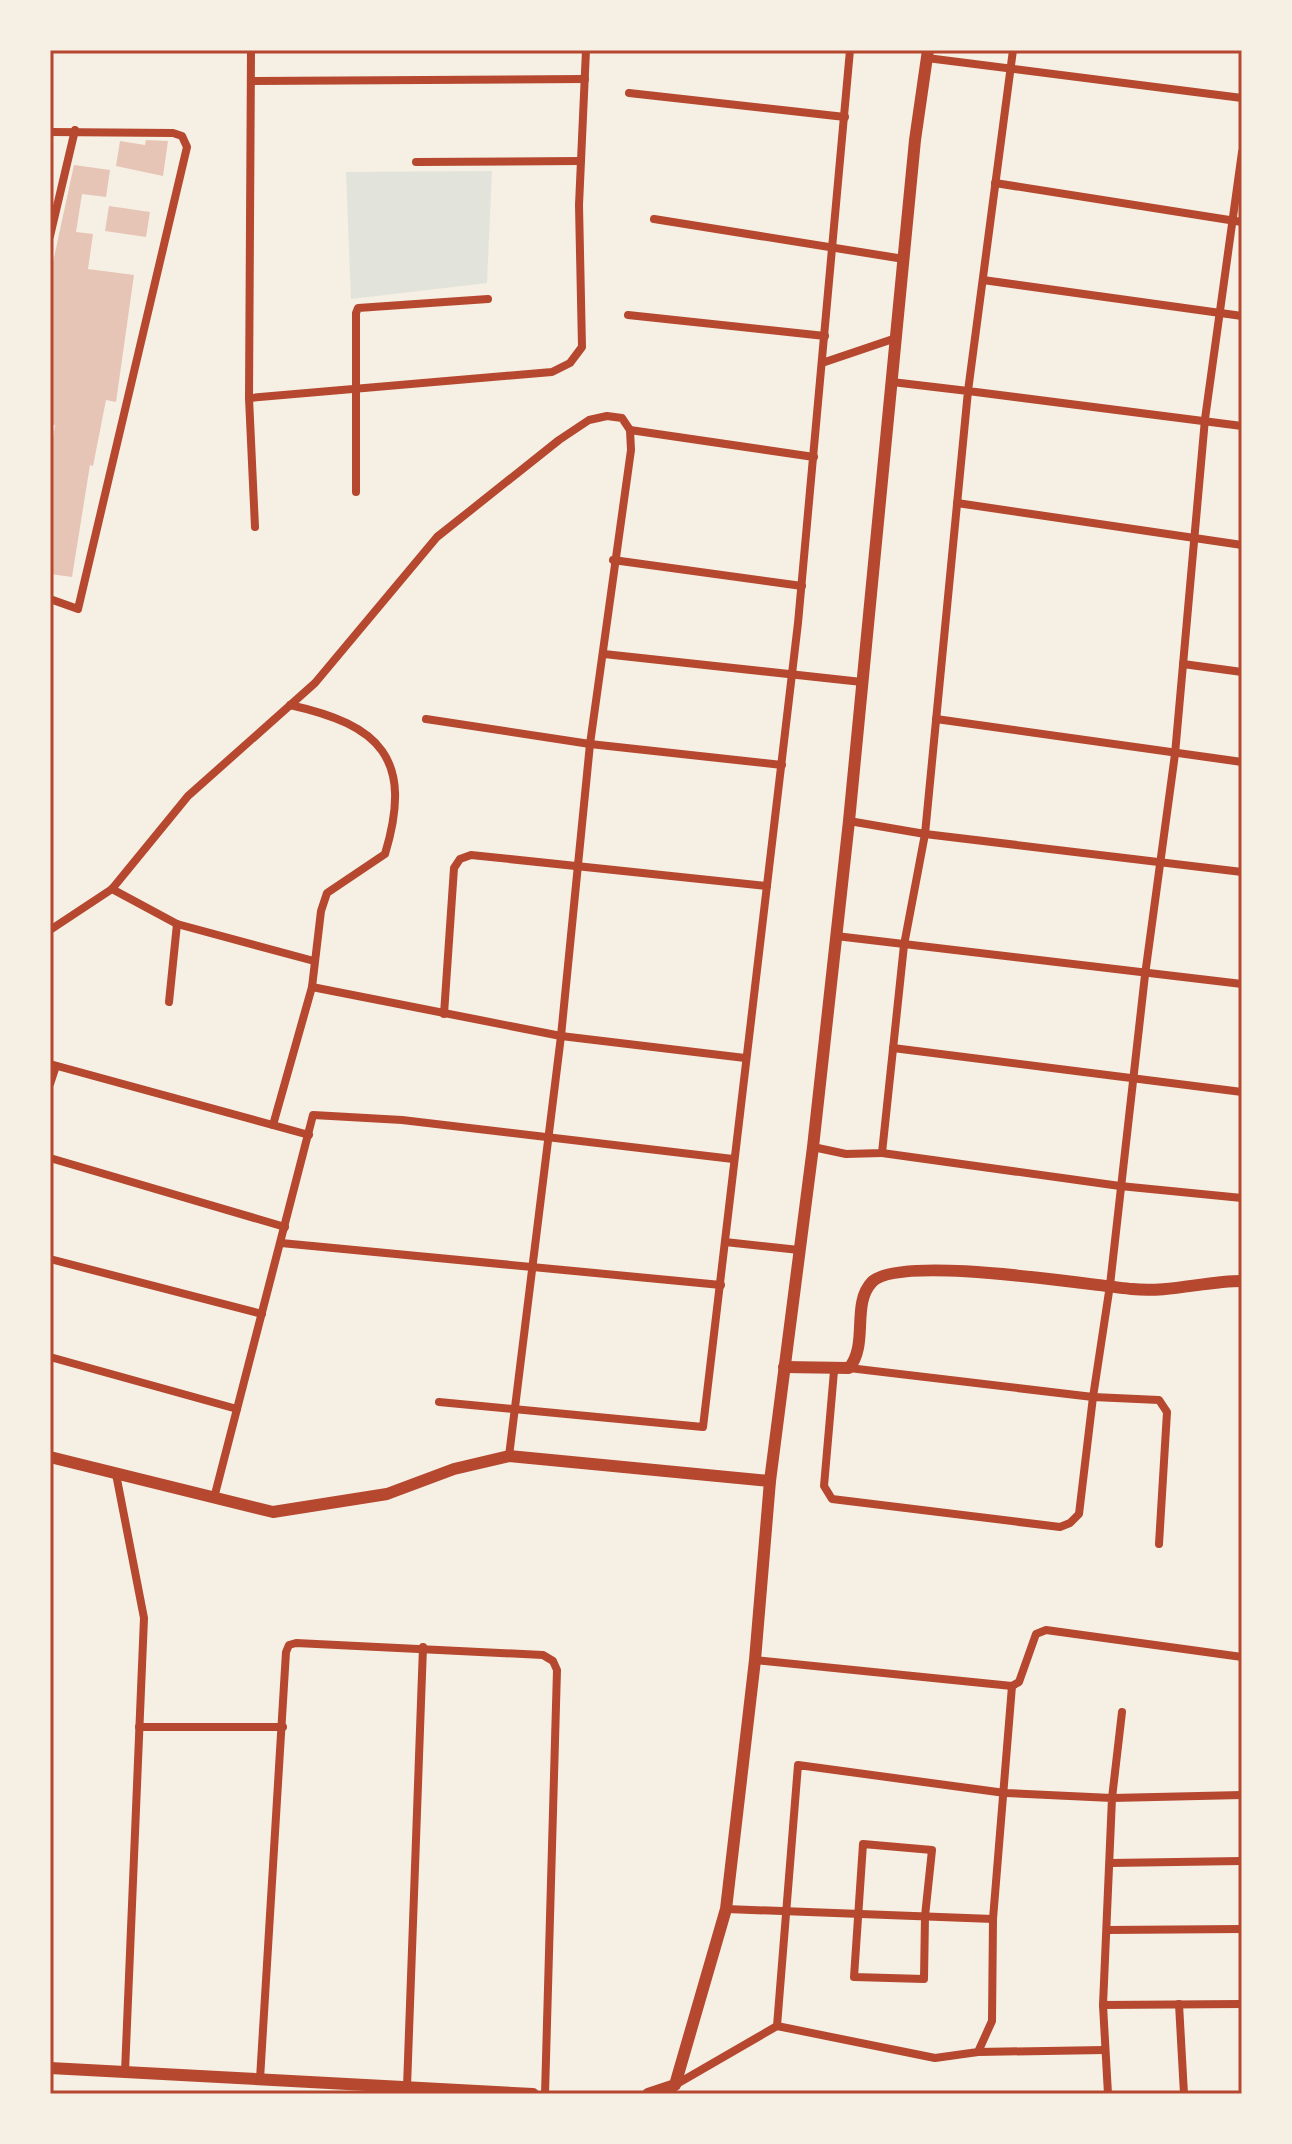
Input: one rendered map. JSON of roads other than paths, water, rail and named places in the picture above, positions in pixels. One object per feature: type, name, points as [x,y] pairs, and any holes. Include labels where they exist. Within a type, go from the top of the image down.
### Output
[{"type":"street","points":[[251,50],[249,398],[255,527]]},
{"type":"street","points":[[249,398],[552,372],[570,363],[582,347],[581,161],[586,50]]},
{"type":"street","points":[[439,1402],[703,1427],[802,586],[850,50]]},
{"type":"street","points":[[882,1153],[904,945],[925,834],[968,391],[1013,50]]},
{"type":"street","points":[[673,2089],[726,1909],[755,1660],[770,1481],[813,1147],[849,821],[904,259],[928,54],[1242,98]]},
{"type":"street","points":[[251,81],[585,79]]},
{"type":"street","points":[[629,93],[845,117]]},
{"type":"street","points":[[50,236],[75,130]]},
{"type":"street","points":[[50,132],[173,133],[182,136],[187,147],[78,609],[50,599]]},
{"type":"street","points":[[834,1371],[824,1486],[832,1499],[1060,1527],[1079,1514],[1175,754],[1205,419],[1237,221],[1242,152]]},
{"type":"street","points":[[416,162],[581,161]]},
{"type":"street","points":[[995,183],[1237,221]]},
{"type":"street","points":[[654,219],[904,259]]},
{"type":"street","points":[[983,280],[1242,316]]},
{"type":"street","points":[[356,492],[358,308],[488,299]]},
{"type":"street","points":[[628,315],[825,336]]},
{"type":"street","points":[[822,363],[896,338]]},
{"type":"street","points":[[892,382],[1242,426]]},
{"type":"street","points":[[50,930],[112,889],[188,796],[315,683],[449,527],[589,420],[607,416],[622,418],[630,430],[631,450],[613,560],[604,654],[590,744],[561,1036],[509,1456]]},
{"type":"street","points":[[630,430],[814,457]]},
{"type":"street","points":[[957,503],[1242,545]]},
{"type":"street","points":[[613,560],[802,586]]},
{"type":"street","points":[[604,654],[862,682]]},
{"type":"street","points":[[1183,664],[1242,672]]},
{"type":"street","points":[[273,1125],[312,987],[321,911],[327,893],[385,854],[396,806],[381,745],[355,725],[290,705]]},
{"type":"street","points":[[426,719],[590,744],[782,765]]},
{"type":"street","points":[[936,719],[1242,762]]},
{"type":"street","points":[[849,821],[925,834],[1242,872]]},
{"type":"street","points":[[444,1014],[454,868],[460,859],[471,855],[767,886]]},
{"type":"street","points":[[112,889],[177,924],[314,961]]},
{"type":"street","points":[[169,1002],[177,924]]},
{"type":"street","points":[[836,936],[1145,975],[1242,984]]},
{"type":"street","points":[[312,987],[561,1036],[745,1058]]},
{"type":"street","points":[[893,1048],[1242,1092]]},
{"type":"street","points":[[50,1084],[53,1065],[309,1135]]},
{"type":"street","points":[[214,1498],[313,1115],[329,1114],[548,1136],[733,1159]]},
{"type":"street","points":[[813,1147],[846,1154],[882,1153],[1120,1186],[1242,1198]]},
{"type":"street","points":[[50,1158],[285,1227]]},
{"type":"street","points":[[725,1242],[799,1250]]},
{"type":"street","points":[[281,1243],[721,1285]]},
{"type":"street","points":[[50,1259],[262,1314]]},
{"type":"street","points":[[849,1368],[859,1356],[864,1299],[872,1282],[897,1271],[938,1270],[1133,1289],[1242,1281]]},
{"type":"street","points":[[50,1357],[237,1409]]},
{"type":"street","points":[[784,1367],[834,1371],[849,1368],[1093,1397],[1159,1400],[1165,1405],[1159,1544]]},
{"type":"street","points":[[50,1457],[273,1512],[387,1494],[454,1469],[509,1456],[770,1481]]},
{"type":"street","points":[[116,1474],[144,1618],[125,2072]]},
{"type":"street","points":[[755,1660],[1012,1686],[1019,1682],[1036,1634],[1046,1630],[1242,1657]]},
{"type":"street","points":[[260,2079],[289,1645],[423,1647],[543,1655],[553,1661],[557,1670],[545,2094]]},
{"type":"street","points":[[407,2087],[423,1647]]},
{"type":"street","points":[[978,2052],[992,2021],[993,1919],[1012,1686]]},
{"type":"street","points":[[1108,2094],[1103,2005],[1112,1798],[1122,1712]]},
{"type":"street","points":[[139,1727],[283,1727]]},
{"type":"street","points":[[777,2026],[798,1765],[1005,1793],[1112,1798],[1242,1795]]},
{"type":"street","points":[[863,1844],[932,1850],[925,1916],[924,1979],[854,1977],[857,1915],[863,1844]]},
{"type":"street","points":[[1110,1863],[1242,1861]]},
{"type":"street","points":[[726,1909],[993,1919]]},
{"type":"street","points":[[1107,1930],[1242,1929]]},
{"type":"street","points":[[1179,2004],[1184,2094]]},
{"type":"street","points":[[1103,2005],[1242,2004]]},
{"type":"street","points":[[648,2094],[673,2089],[777,2026],[935,2058],[978,2052],[1105,2050]]},
{"type":"street","points":[[50,2068],[533,2094]]}]
